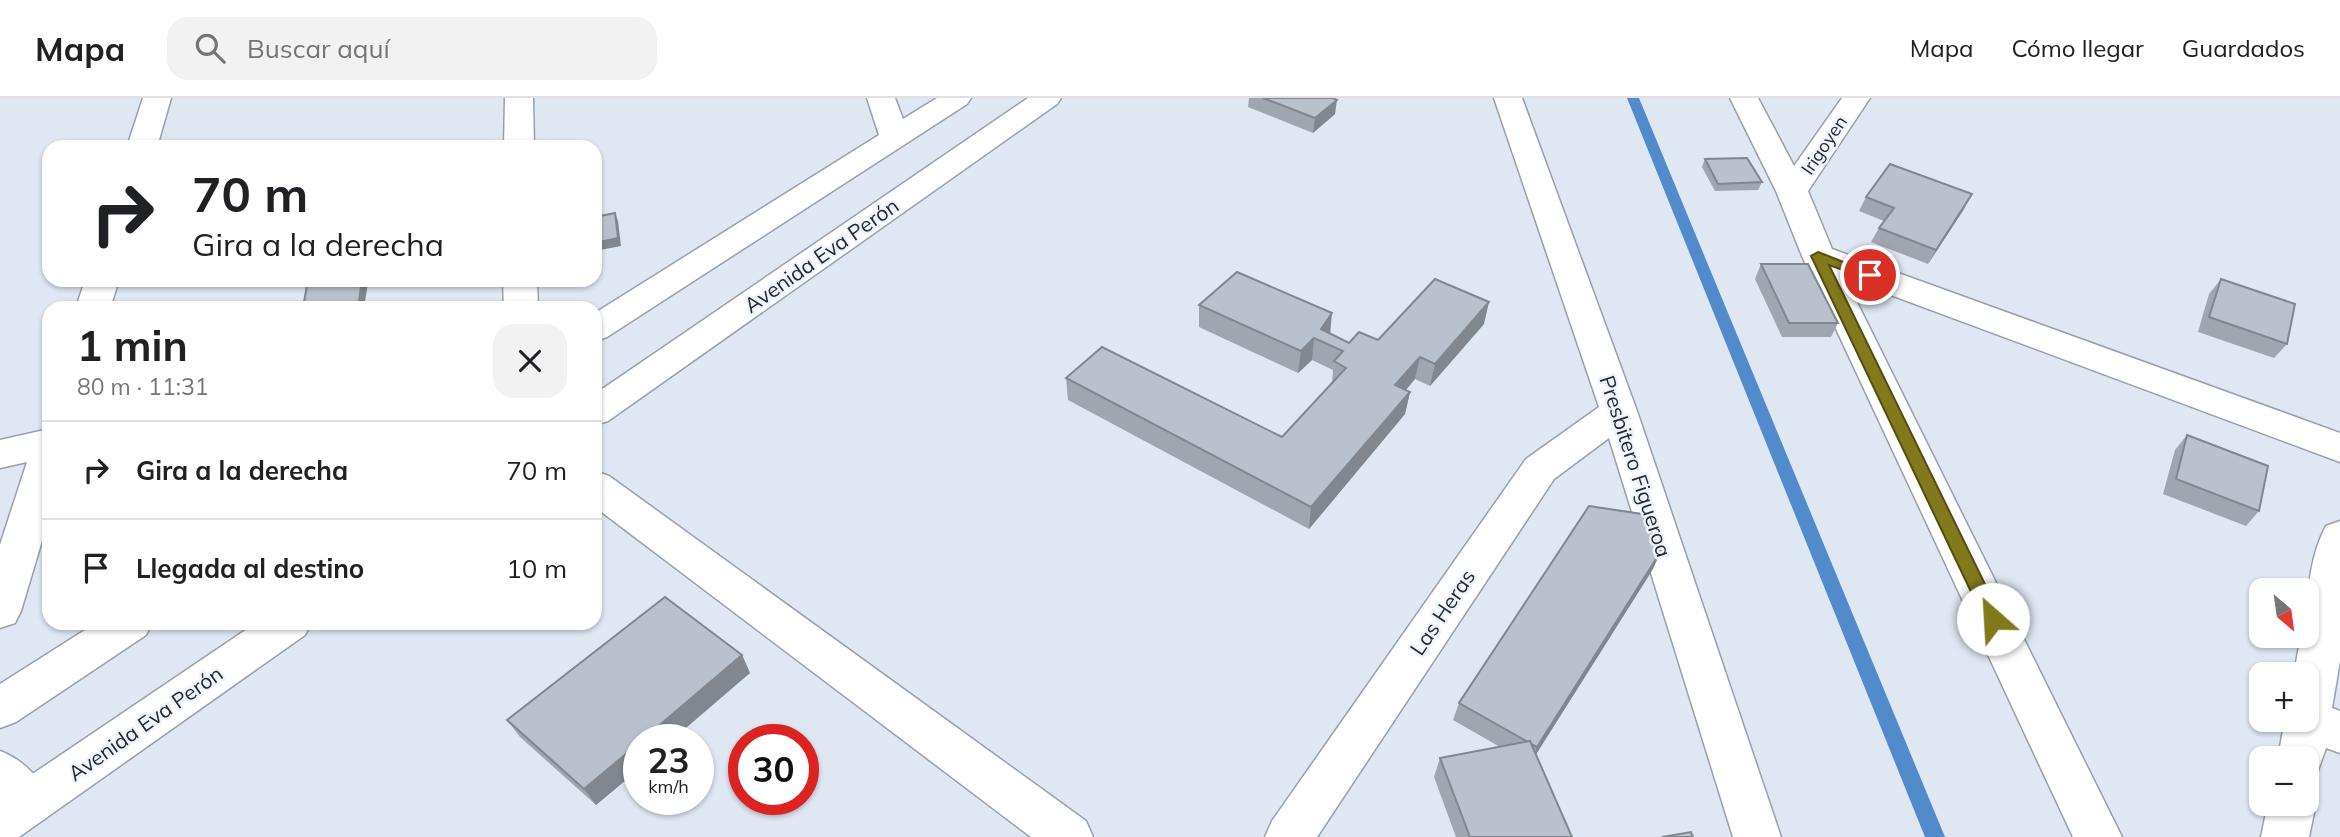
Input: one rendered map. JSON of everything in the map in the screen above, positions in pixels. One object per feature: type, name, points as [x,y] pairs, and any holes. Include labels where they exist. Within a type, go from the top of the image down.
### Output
[{"type":"street","points":[[144,140],[157,98]]},
{"type":"street","points":[[519,98],[519,140]]},
{"type":"street","points":[[881,98],[895,138]]},
{"type":"street","points":[[602,325],[957,98]]},
{"type":"street","name":"Avenida Eva Perón","points":[[602,407],[1047,98]]},
{"type":"street","name":"Presbitero Figueroa","points":[[1508,98],[1619,411],[1757,837]]},
{"type":"street","points":[[1744,98],[1792,191],[1818,256],[2098,837]]},
{"type":"street","name":"Irigoyen","points":[[1792,191],[1856,98]]},
{"type":"street","points":[[1818,256],[2340,448]]},
{"type":"street","name":"Las Heras","points":[[1289,837],[1540,470],[1619,411]]},
{"type":"street","points":[[0,454],[42,445]]},
{"type":"street","points":[[0,611],[42,475]]},
{"type":"street","points":[[602,491],[1069,837]]},
{"type":"street","points":[[2317,737],[2340,537]]},
{"type":"street","points":[[0,708],[120,630]]},
{"type":"street","name":"Avenida Eva Perón","points":[[10,800],[279,630]]},
{"type":"street","points":[[2285,837],[2289,816]]},
{"type":"building","points":[[1263,98],[1333,98],[1337,100],[1315,118]]},
{"type":"building","points":[[1747,158],[1762,182],[1718,184],[1705,159]]},
{"type":"building","points":[[1890,164],[1972,194],[1936,250],[1879,228],[1894,208],[1866,197]]},
{"type":"building","points":[[615,213],[618,238],[602,241],[602,216]]},
{"type":"building","points":[[1761,264],[1808,264],[1838,323],[1789,323]]},
{"type":"building","points":[[1237,272],[1332,313],[1321,329],[1349,343],[1359,332],[1378,340],[1435,279],[1489,302],[1435,364],[1420,357],[1395,385],[1410,392],[1311,507],[1066,378],[1102,347],[1282,437],[1346,368],[1334,361],[1343,351],[1314,338],[1301,351],[1199,305]]},
{"type":"building","points":[[2221,279],[2295,304],[2287,344],[2209,317]]},
{"type":"building","points":[[307,287],[361,287],[359,301],[304,301]]},
{"type":"building","points":[[2187,435],[2268,466],[2259,511],[2176,479]]},
{"type":"building","points":[[1589,506],[1642,514],[1661,551],[1537,747],[1459,703]]},
{"type":"building","points":[[665,597],[742,655],[661,724],[623,724],[623,756],[584,789],[507,720]]},
{"type":"building","points":[[1530,741],[1572,837],[1470,837],[1440,758]]},
{"type":"building","points":[[1691,832],[1693,837],[1662,837]]},
{"type":"waterway","points":[[1633,98],[1935,837]]},
{"type":"route","points":[[1870,275],[1818,256],[1993,619]]}]
